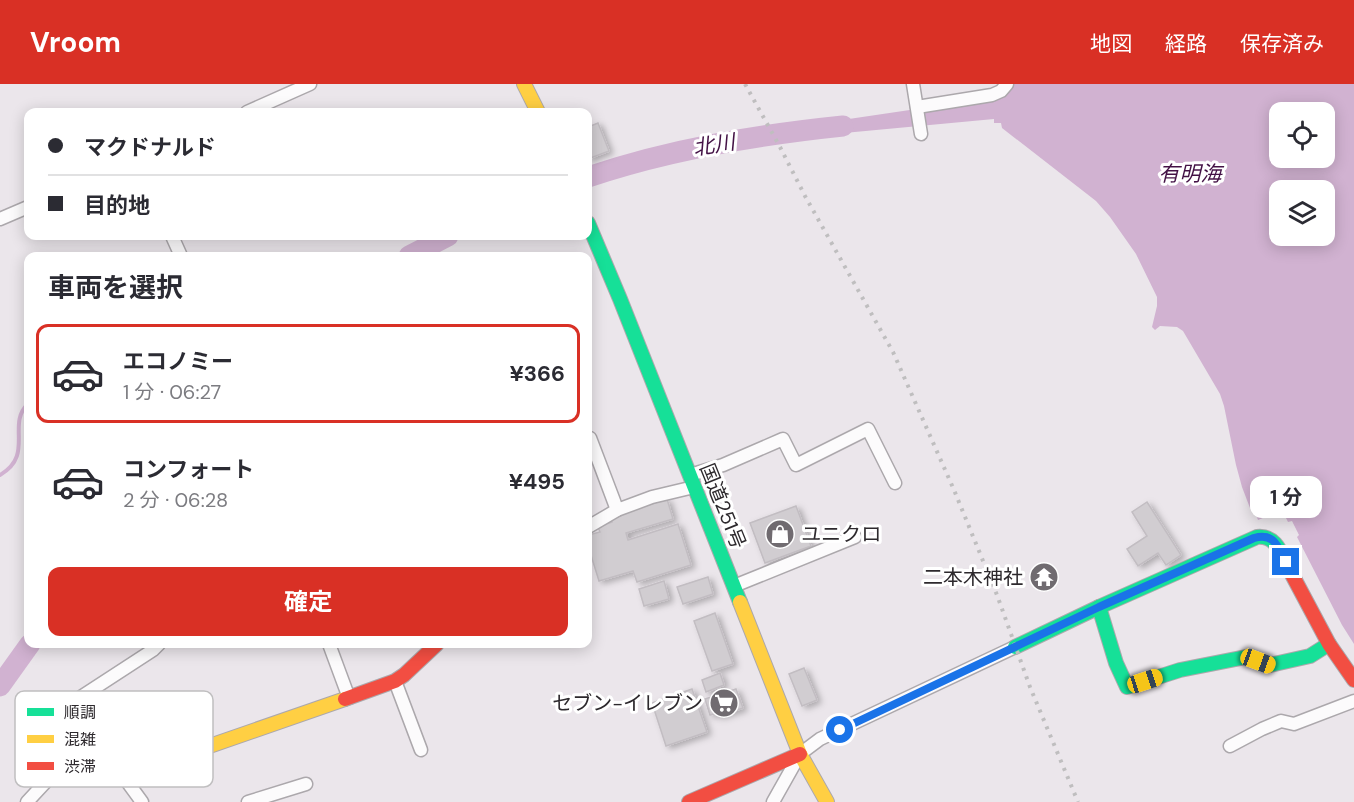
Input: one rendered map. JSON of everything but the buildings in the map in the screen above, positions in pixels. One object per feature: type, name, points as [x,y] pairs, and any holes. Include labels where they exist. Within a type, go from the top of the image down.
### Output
[{"type":"main road","points":[[524,84],[536,108]]},
{"type":"main road","name":"国道251号","points":[[592,232],[800,754],[827,802]]},
{"type":"main road","points":[[1016,647],[1099,607],[1263,536],[1275,542],[1329,644],[1354,680]]},
{"type":"main road","points":[[1099,607],[1116,663],[1127,687],[1180,670],[1246,657],[1270,665],[1310,656],[1329,644]]},
{"type":"main road","points":[[213,745],[395,681],[433,648]]},
{"type":"main road","points":[[689,802],[800,754]]},
{"type":"street","points":[[257,108],[310,84]]},
{"type":"street","points":[[913,84],[921,134]]},
{"type":"street","points":[[917,107],[990,90],[1001,91],[1007,84]]},
{"type":"street","points":[[0,219],[24,209]]},
{"type":"street","points":[[592,525],[617,510],[692,481],[783,438],[796,465],[868,429],[895,483]]},
{"type":"street","points":[[592,443],[617,510]]},
{"type":"street","points":[[592,443],[617,510]]},
{"type":"street","points":[[734,586],[855,537]]},
{"type":"street","points":[[773,802],[800,754],[820,739],[1016,647]]},
{"type":"street","points":[[90,691],[155,648]]},
{"type":"street","points":[[330,648],[349,698]]},
{"type":"street","points":[[395,681],[421,750]]},
{"type":"street","points":[[1230,746],[1281,721],[1294,724],[1354,701]]},
{"type":"street","points":[[248,802],[306,784]]},
{"type":"street","points":[[27,802],[41,787]]},
{"type":"street","points":[[131,787],[142,802]]},
{"type":"water","name":"有明海","points":[[1010,84],[1354,84],[1354,644],[1297,537],[1299,535],[1292,521],[1288,522],[1282,510],[1258,520],[1254,510],[1250,508],[1236,465],[1220,394],[1183,331],[1177,327],[1160,326],[1155,330],[1152,327],[1157,297],[1136,254],[1096,201],[1002,128],[1001,123],[994,123],[994,119],[844,133],[842,120],[991,98]]},
{"type":"waterway","name":"北川","points":[[592,176],[651,158],[714,144],[843,126]]},
{"type":"waterway","name":"北川","points":[[417,252],[440,240]]},
{"type":"waterway","points":[[0,475],[16,458],[19,421],[24,409]]},
{"type":"waterway","name":"北川","points":[[0,686],[27,648]]},
{"type":"railway","points":[[745,84],[893,352],[954,490],[997,595],[1030,687],[1078,802]]},
{"type":"traffic: fast","points":[[592,232],[740,602]]},
{"type":"traffic: fast","points":[[1015,647],[1257,537],[1264,537],[1273,542],[1288,567]]},
{"type":"traffic: fast","points":[[1099,607],[1116,663],[1127,687],[1180,670],[1246,657],[1270,665],[1310,656],[1329,644]]},
{"type":"traffic: slow","points":[[524,84],[536,108]]},
{"type":"traffic: slow","points":[[740,602],[800,754],[827,802]]},
{"type":"traffic: slow","points":[[213,745],[345,699]]},
{"type":"traffic: jam","points":[[1288,567],[1329,644],[1354,680]]},
{"type":"traffic: jam","points":[[345,699],[395,681],[433,648]]},
{"type":"traffic: jam","points":[[689,802],[800,754]]},
{"type":"place","name":"ユニクロ","points":[[780,534]]},
{"type":"place","name":"二本木神社","points":[[1044,577]]},
{"type":"place","name":"セブン-イレブン","points":[[724,703]]},
{"type":"route","points":[[840,730],[1099,607],[1254,538],[1263,536],[1272,539],[1286,562]]}]
